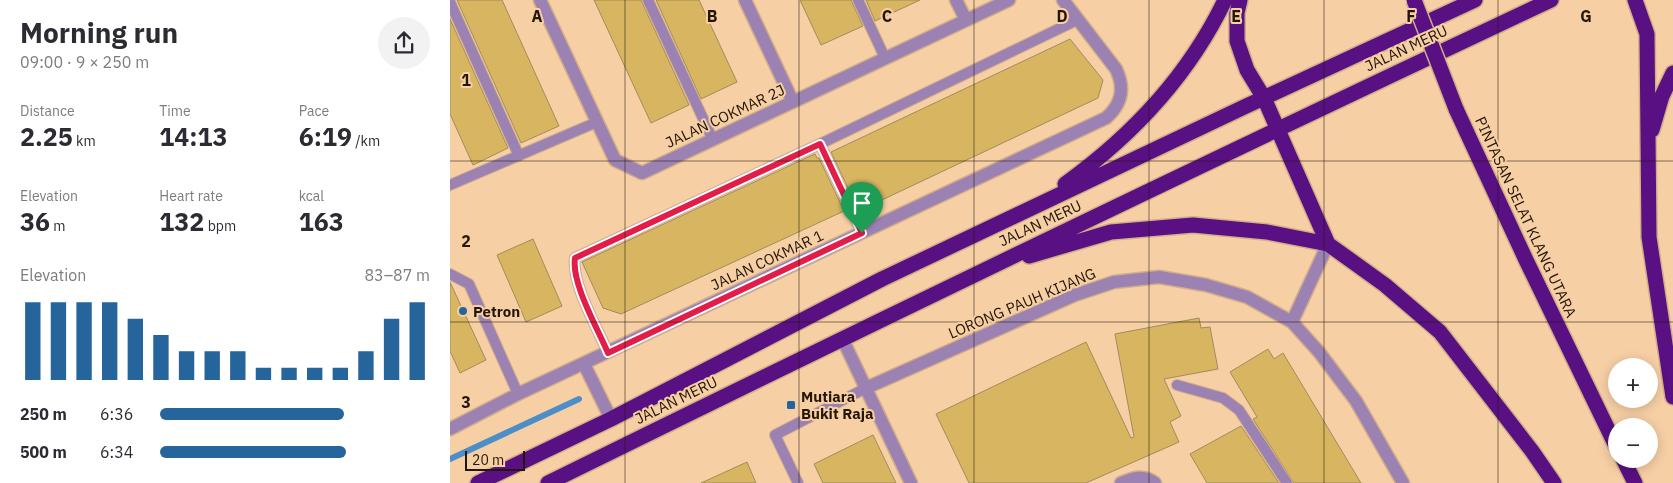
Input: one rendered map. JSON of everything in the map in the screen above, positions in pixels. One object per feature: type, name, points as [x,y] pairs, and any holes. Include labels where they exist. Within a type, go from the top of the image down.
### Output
[{"type":"highway","points":[[1034,206],[1086,168],[1134,126],[1168,90],[1197,53],[1225,0]]},
{"type":"highway","points":[[1240,0],[1237,13],[1237,41],[1247,70],[1264,98],[1328,244]]},
{"type":"highway","name":"PINTASAN SELAT KLANG UTARA","points":[[1414,0],[1456,109],[1608,429]]},
{"type":"highway","name":"JALAN MERU","points":[[478,483],[611,419],[882,278],[1476,0]]},
{"type":"highway","name":"JALAN MERU","points":[[548,483],[980,271],[1550,0]]},
{"type":"highway","points":[[1635,0],[1647,34],[1649,237],[1673,397]]},
{"type":"highway","points":[[1647,147],[1662,96],[1673,73]]},
{"type":"highway","points":[[980,271],[1111,232],[1193,225],[1268,232],[1328,244],[1385,285],[1440,332],[1532,451],[1554,483]]},
{"type":"highway","points":[[1628,468],[1635,483]]},
{"type":"street","name":"JALAN COKMAR 2J","points":[[540,0],[615,160],[642,172],[1009,0]]},
{"type":"street","points":[[745,0],[793,102]]},
{"type":"street","points":[[956,0],[966,20]]},
{"type":"street","name":"JALAN COKMAR 1","points":[[450,429],[518,394],[1098,122],[1113,112],[1121,97],[1119,76],[1116,69],[1063,0]]},
{"type":"street","points":[[1292,322],[1328,244]]},
{"type":"street","name":"LORONG PAUH KIJANG","points":[[866,388],[1075,295],[1114,282],[1159,277],[1206,285],[1248,297],[1292,322],[1319,352],[1356,401],[1403,483]]},
{"type":"street","points":[[842,338],[911,483]]},
{"type":"street","points":[[584,364],[611,419]]},
{"type":"street","points":[[1122,483],[1134,478],[1149,478],[1155,483]]},
{"type":"lane","points":[[648,0],[712,140]]},
{"type":"lane","points":[[858,0],[885,58]]},
{"type":"lane","points":[[450,2],[519,156]]},
{"type":"lane","points":[[608,353],[580,289],[573,267],[575,258],[820,144],[1077,20]]},
{"type":"lane","points":[[450,185],[597,122]]},
{"type":"lane","points":[[820,144],[862,233]]},
{"type":"lane","points":[[450,274],[469,284],[518,394]]},
{"type":"lane","points":[[1177,384],[1223,398],[1239,410],[1287,483]]},
{"type":"lane","points":[[798,483],[774,435],[866,388]]},
{"type":"building","points":[[457,0],[502,0],[559,126],[521,143]]},
{"type":"building","points":[[594,0],[641,0],[689,105],[651,123]]},
{"type":"building","points":[[656,0],[699,0],[737,82],[701,99]]},
{"type":"building","points":[[800,0],[851,0],[863,26],[821,45]]},
{"type":"building","points":[[866,0],[920,0],[875,21]]},
{"type":"building","points":[[450,19],[508,148],[473,165],[450,114]]},
{"type":"building","points":[[1070,39],[1103,80],[1098,98],[867,207],[864,201],[856,205],[831,152]]},
{"type":"building","points":[[815,154],[819,158],[844,211],[621,314],[603,308],[582,262]]},
{"type":"building","points":[[533,239],[562,306],[526,322],[497,255]]},
{"type":"building","points":[[450,282],[486,360],[460,373],[450,351]]},
{"type":"building","points":[[1199,318],[1201,328],[1210,327],[1218,369],[1164,379],[1181,416],[1170,422],[1179,442],[1086,483],[969,483],[936,414],[1086,342],[1131,438],[1134,437],[1115,334]]},
{"type":"building","points":[[1268,349],[1274,359],[1283,353],[1361,483],[1294,483],[1253,419],[1257,417],[1230,372]]},
{"type":"building","points":[[1241,426],[1279,483],[1207,483],[1190,454]]},
{"type":"building","points":[[873,435],[896,483],[823,483],[814,464]]},
{"type":"building","points":[[747,462],[756,483],[701,483]]},
{"type":"waterway","points":[[450,459],[579,399]]},
{"type":"place","name":"Petron","points":[[463,311]]},
{"type":"place","name":"Mutiara Bukit Raja","points":[[791,405]]},
{"type":"route","points":[[820,144],[862,233],[608,353],[580,289],[573,267],[575,258],[820,144]]}]
